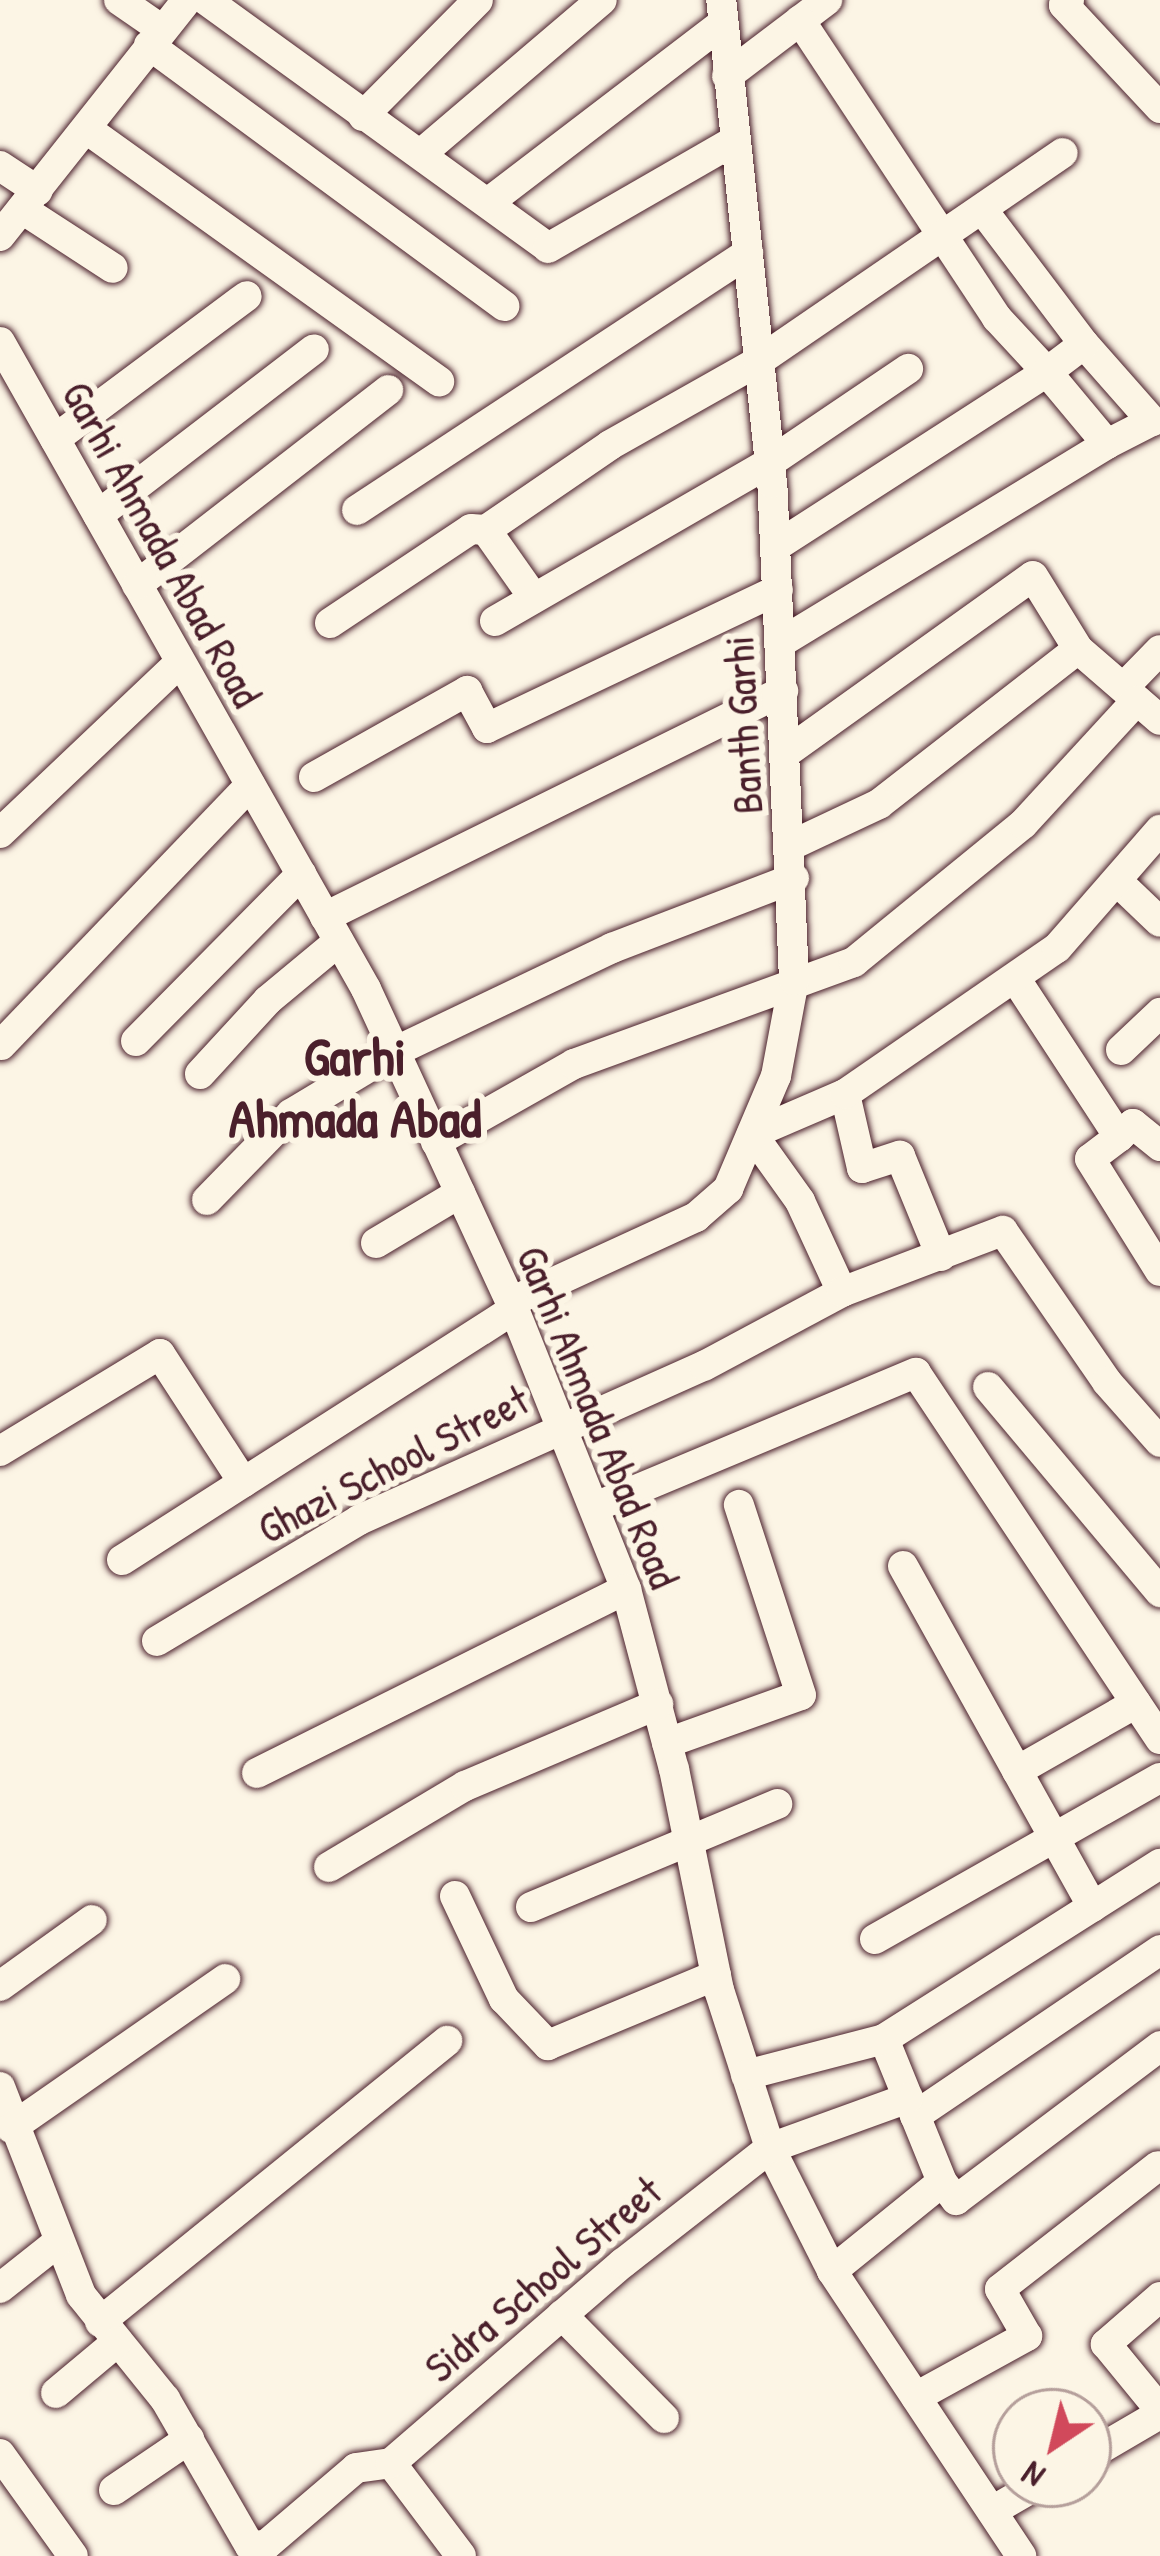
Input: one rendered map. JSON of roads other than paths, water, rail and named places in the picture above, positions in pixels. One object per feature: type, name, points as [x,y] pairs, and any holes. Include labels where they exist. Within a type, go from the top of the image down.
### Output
[{"type":"street","points":[[119,0],[155,37],[504,306]]},
{"type":"street","points":[[0,236],[187,0]]},
{"type":"street","points":[[206,0],[548,248],[732,142]]},
{"type":"street","points":[[363,116],[478,0]]},
{"type":"street","points":[[422,153],[602,0]]},
{"type":"street","points":[[727,76],[827,0]]},
{"type":"street","points":[[1070,0],[1064,5],[1160,108]]},
{"type":"street","points":[[489,202],[722,11]]},
{"type":"street","name":"Banth Garhi","points":[[122,1560],[512,1306],[696,1217],[728,1189],[776,1076],[794,980],[794,878],[769,463],[732,142],[722,11]]},
{"type":"street","points":[[800,20],[998,319],[1107,444]]},
{"type":"street","points":[[88,130],[439,381]]},
{"type":"street","points":[[330,622],[471,529],[486,530],[610,445],[759,361],[1063,153]]},
{"type":"street","points":[[0,166],[30,200],[113,268]]},
{"type":"street","points":[[780,643],[1152,421],[1084,344],[982,209]]},
{"type":"street","points":[[357,510],[748,253]]},
{"type":"street","points":[[55,440],[247,296]]},
{"type":"street","name":"Garhi Ahmada Abad Road","points":[[0,342],[332,929],[460,1193],[512,1306],[626,1589],[658,1704],[716,1975],[770,2148],[832,2271],[1022,2556]]},
{"type":"street","points":[[775,547],[1084,344]]},
{"type":"street","points":[[98,515],[314,349]]},
{"type":"street","points":[[495,621],[769,463],[908,369]]},
{"type":"street","points":[[136,585],[388,390]]},
{"type":"street","points":[[486,530],[534,598]]},
{"type":"street","points":[[787,752],[1033,576],[1078,649],[1141,702]]},
{"type":"street","points":[[314,777],[467,691],[487,728],[778,590]]},
{"type":"street","points":[[792,845],[879,804],[1078,649]]},
{"type":"street","points":[[436,1142],[574,1064],[794,980],[854,962],[1023,824],[1141,702],[1160,650]]},
{"type":"street","points":[[0,833],[180,662]]},
{"type":"street","points":[[200,1074],[332,929],[783,691]]},
{"type":"street","points":[[1,1046],[250,785]]},
{"type":"street","points":[[842,1292],[800,1201],[752,1134],[845,1094],[1057,948],[1160,830]]},
{"type":"street","points":[[136,1041],[301,874]]},
{"type":"street","points":[[207,1200],[291,1114],[394,1052],[612,948],[794,878]]},
{"type":"street","points":[[1117,880],[1160,922]]},
{"type":"street","points":[[1015,978],[1120,1137]]},
{"type":"street","points":[[1120,1050],[1160,1012]]},
{"type":"street","points":[[845,1094],[862,1168],[900,1156],[941,1256]]},
{"type":"street","points":[[1160,1146],[1133,1124],[1090,1160],[1160,1271]]},
{"type":"street","points":[[376,1243],[460,1193]]},
{"type":"street","name":"Ghazi School Street","points":[[157,1641],[359,1520],[704,1366],[842,1292],[1003,1232],[1107,1382],[1160,1442]]},
{"type":"street","points":[[0,1451],[160,1354],[243,1482]]},
{"type":"street","points":[[595,1508],[916,1372],[1151,1720],[1017,1772]]},
{"type":"street","points":[[988,1387],[1160,1592]]},
{"type":"street","points":[[667,1743],[802,1695],[739,1504]]},
{"type":"street","points":[[903,1566],[1093,1907]]},
{"type":"street","points":[[257,1774],[626,1589]]},
{"type":"street","points":[[329,1867],[465,1786],[658,1704]]},
{"type":"street","points":[[875,1939],[1160,1778]]},
{"type":"street","points":[[531,1907],[687,1835],[777,1804]]},
{"type":"street","points":[[746,2075],[884,2039],[1160,1864]]},
{"type":"street","points":[[455,1896],[504,1999],[548,2045],[716,1975]]},
{"type":"street","points":[[0,1986],[92,1920]]},
{"type":"street","name":"Sidra School Street","points":[[246,2551],[266,2545],[356,2468],[391,2463],[562,2315],[770,2148],[912,2107],[1160,1950]]},
{"type":"street","points":[[11,2128],[225,1979]]},
{"type":"street","points":[[884,2039],[942,2182],[956,2200],[1160,2046]]},
{"type":"street","points":[[56,2393],[108,2332],[447,2041]]},
{"type":"street","points":[[0,2087],[11,2128],[58,2242],[108,2332],[189,2439],[246,2551]]},
{"type":"street","points":[[916,2397],[1027,2336],[1000,2289],[1158,2166]]},
{"type":"street","points":[[832,2271],[942,2182]]},
{"type":"street","points":[[0,2288],[58,2242]]},
{"type":"street","points":[[1112,2441],[1160,2412],[1106,2344],[1160,2296]]},
{"type":"street","points":[[562,2315],[664,2418]]},
{"type":"street","points":[[114,2490],[189,2439]]},
{"type":"street","points":[[0,2454],[64,2552]]},
{"type":"street","points":[[391,2463],[461,2556]]},
{"type":"street","points":[[992,2511],[997,2508]]},
{"type":"district","name":"Garhi Ahmada Abad","points":[[355,1087]]}]
